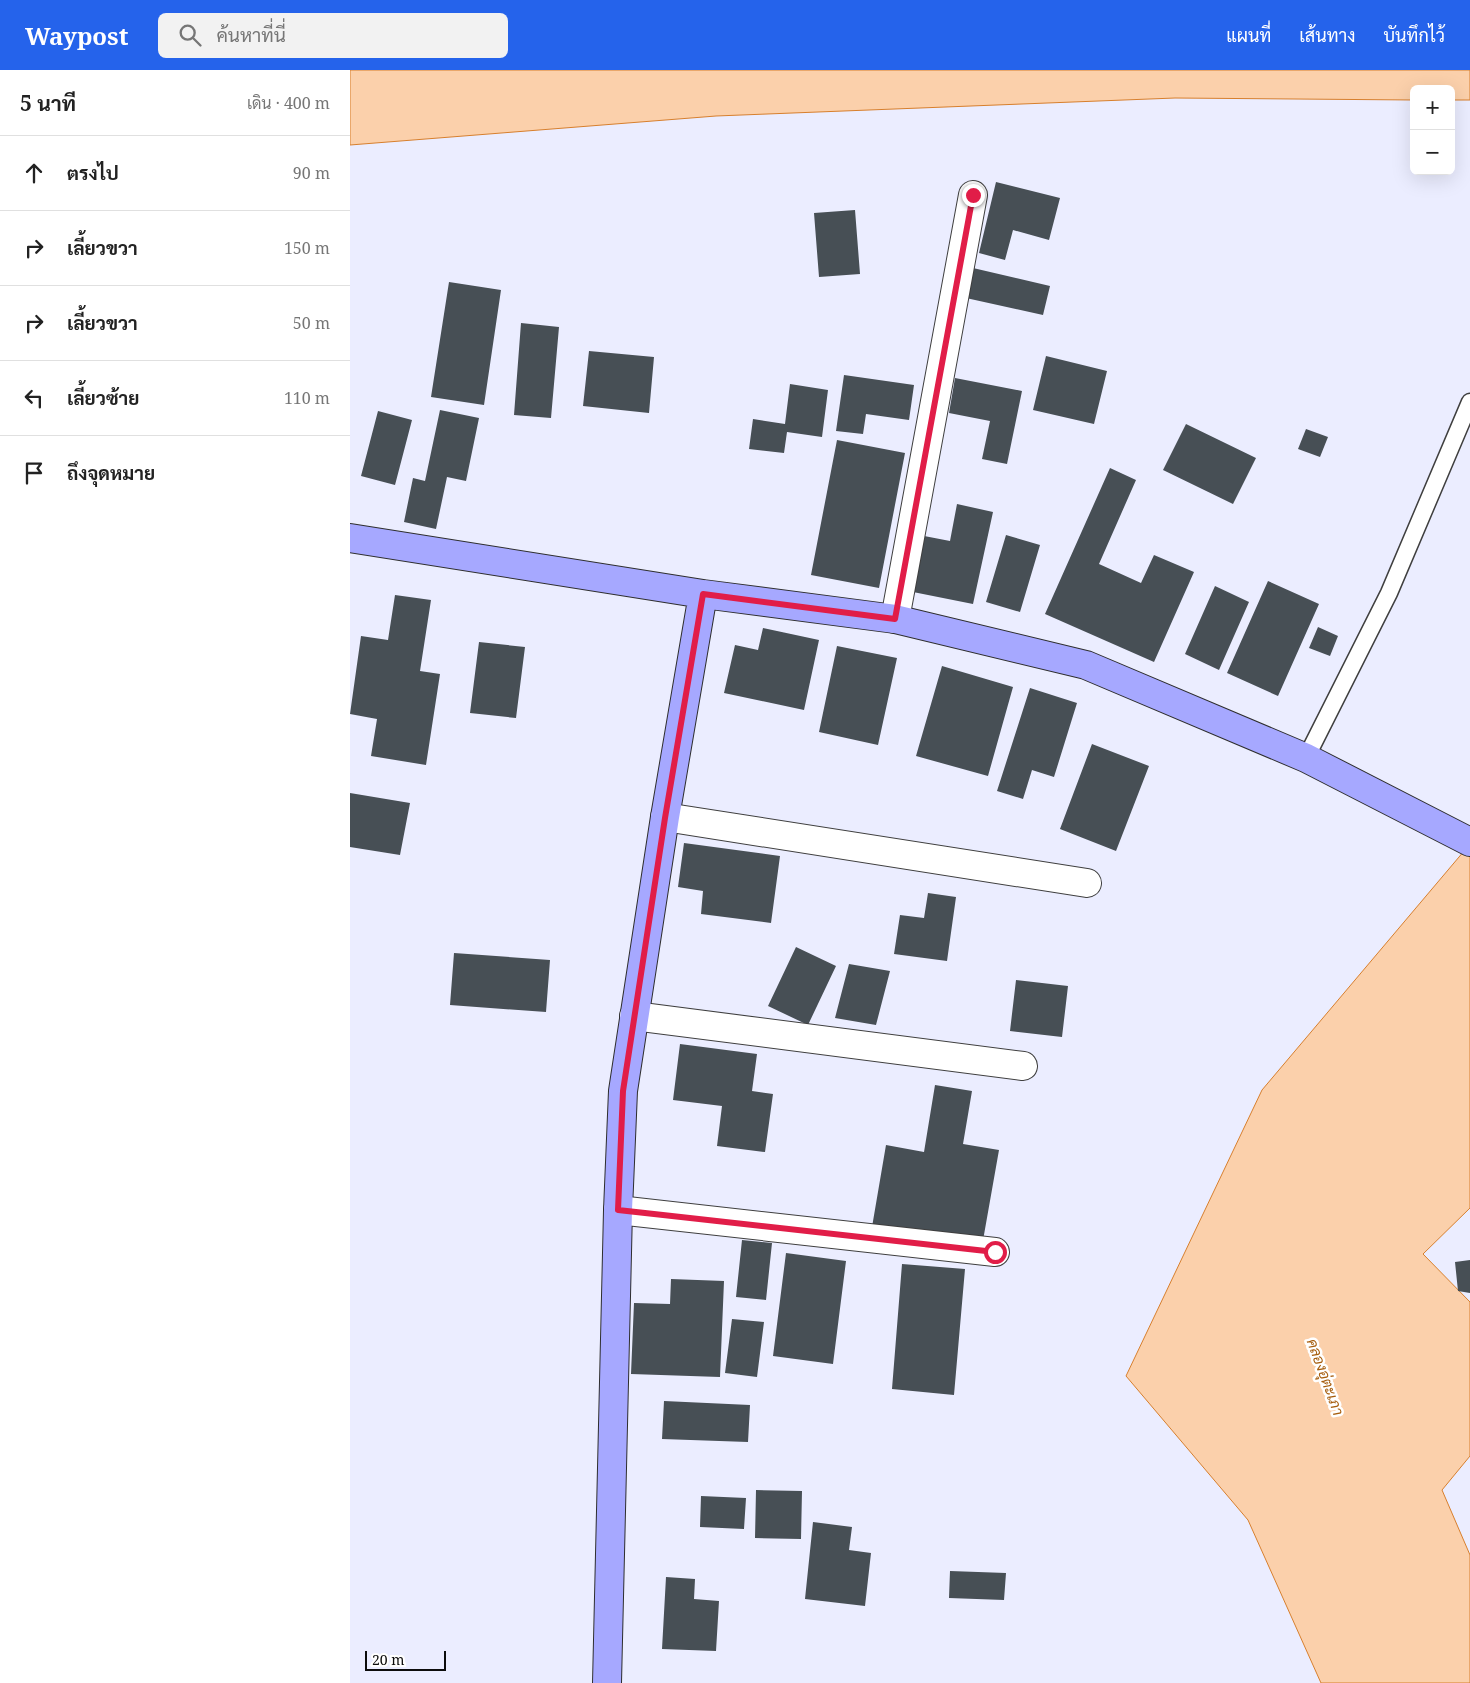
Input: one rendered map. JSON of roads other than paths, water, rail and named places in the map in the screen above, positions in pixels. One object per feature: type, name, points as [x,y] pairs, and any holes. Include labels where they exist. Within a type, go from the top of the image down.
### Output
[{"type":"street","points":[[895,619],[973,195]]},
{"type":"street","points":[[350,538],[703,594],[895,619],[1086,666],[1306,758],[1470,842]]},
{"type":"street","points":[[607,1683],[618,1210],[623,1091],[665,818],[703,594]]},
{"type":"street","points":[[665,818],[1087,883]]},
{"type":"street","points":[[634,1016],[1023,1066]]},
{"type":"street","points":[[618,1210],[995,1252]]},
{"type":"lane","points":[[1306,758],[1388,593],[1470,402]]},
{"type":"water","points":[[350,70],[1470,70],[1470,100],[1455,100],[1455,85],[1410,85],[1410,100],[1175,98],[716,116],[350,145]]},
{"type":"water","name":"คลองอุ่ตะเภา","points":[[1470,844],[1470,1208],[1423,1254],[1470,1302],[1470,1456],[1442,1490],[1470,1555],[1470,1683],[1321,1683],[1248,1520],[1126,1376],[1262,1090]]}]
